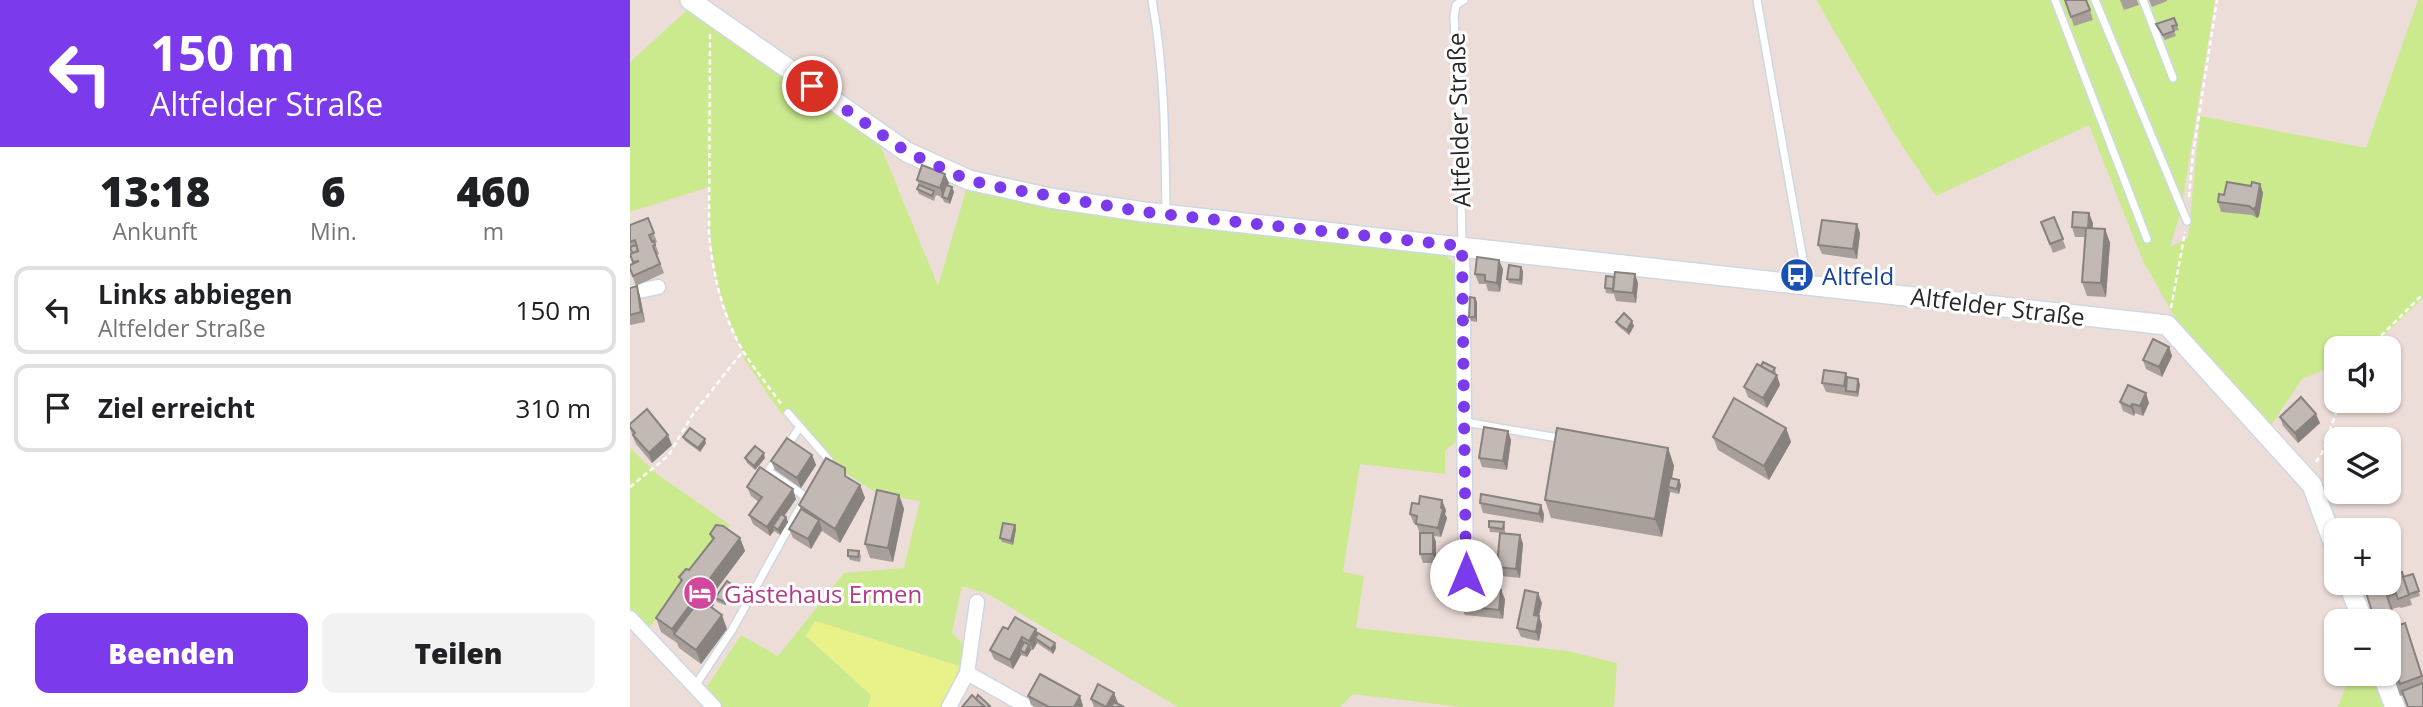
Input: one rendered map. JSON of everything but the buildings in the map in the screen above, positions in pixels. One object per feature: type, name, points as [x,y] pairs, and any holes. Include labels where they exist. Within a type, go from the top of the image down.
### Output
[{"type":"street","name":"Altfelder Straße","points":[[690,0],[907,152],[968,180],[1050,198],[1166,214],[2167,325]]},
{"type":"street","name":"Altfelder Straße","points":[[1462,246],[1466,575]]},
{"type":"street","points":[[630,293],[658,287]]},
{"type":"street","points":[[2167,325],[2312,485],[2324,518]]},
{"type":"street","points":[[949,707],[967,673],[977,602]]},
{"type":"street","points":[[630,618],[714,707]]},
{"type":"street","points":[[967,673],[1026,706]]},
{"type":"street","points":[[2387,686],[2395,707]]},
{"type":"lane","points":[[1152,0],[1158,31],[1164,96],[1166,214]]},
{"type":"lane","name":"Altfelder Straße","points":[[1462,246],[1454,16],[1456,5],[1464,0]]},
{"type":"lane","points":[[1757,0],[1807,285]]},
{"type":"lane","points":[[2055,0],[2147,239]]},
{"type":"lane","points":[[2095,0],[2187,221]]},
{"type":"lane","points":[[2143,0],[2173,78]]},
{"type":"lane","points":[[788,414],[829,460],[824,469]]},
{"type":"lane","points":[[1465,422],[1579,442]]},
{"type":"lane","points":[[800,427],[768,471],[806,497]]},
{"type":"lane","points":[[695,687],[732,630],[812,488]]},
{"type":"path","points":[[2167,325],[2187,221],[2193,153],[2217,0]]},
{"type":"path","points":[[710,16],[709,235],[718,286],[743,351],[788,414]]},
{"type":"path","points":[[2381,336],[2423,294]]},
{"type":"path","points":[[630,487],[668,456],[693,414],[743,351]]},
{"type":"path","points":[[2305,477],[2322,453],[2336,413]]},
{"type":"green space","points":[[1816,0],[2215,0],[2181,211],[2170,247],[2188,238],[2200,116],[2366,148],[2418,0],[2423,0],[2423,298],[2383,336],[2324,336],[2324,370],[2302,379],[2266,433],[2187,339],[2143,261],[2089,125],[1936,196],[1900,143]]},
{"type":"green space","points":[[697,1],[873,128],[938,286],[969,180],[1443,253],[1455,264],[1458,440],[1445,451],[1445,474],[1360,464],[1343,572],[1364,576],[1356,628],[1568,651],[1617,663],[1614,707],[1461,707],[1353,694],[1340,707],[1178,707],[988,594],[962,586],[952,633],[968,649],[959,666],[815,621],[806,636],[871,695],[868,707],[718,707],[704,691],[741,635],[778,656],[844,573],[904,568],[920,501],[878,494],[836,467],[780,412],[744,359],[725,309],[715,271],[710,232],[709,187],[630,212],[630,62]]},
{"type":"green space","points":[[630,448],[657,474],[730,525],[645,633],[630,617]]},
{"type":"green space","points":[[815,621],[965,668],[942,707],[868,707],[871,695],[806,636]]},
{"type":"green space","points":[[2346,686],[2390,686],[2400,707],[2338,707]]},
{"type":"place","name":"Altfeld","points":[[1797,275]]},
{"type":"place","name":"Gästehaus Ermen","points":[[700,593]]},
{"type":"route","points":[[812,86],[907,152],[968,180],[1050,198],[1144,212],[1462,246],[1466,575]]}]
